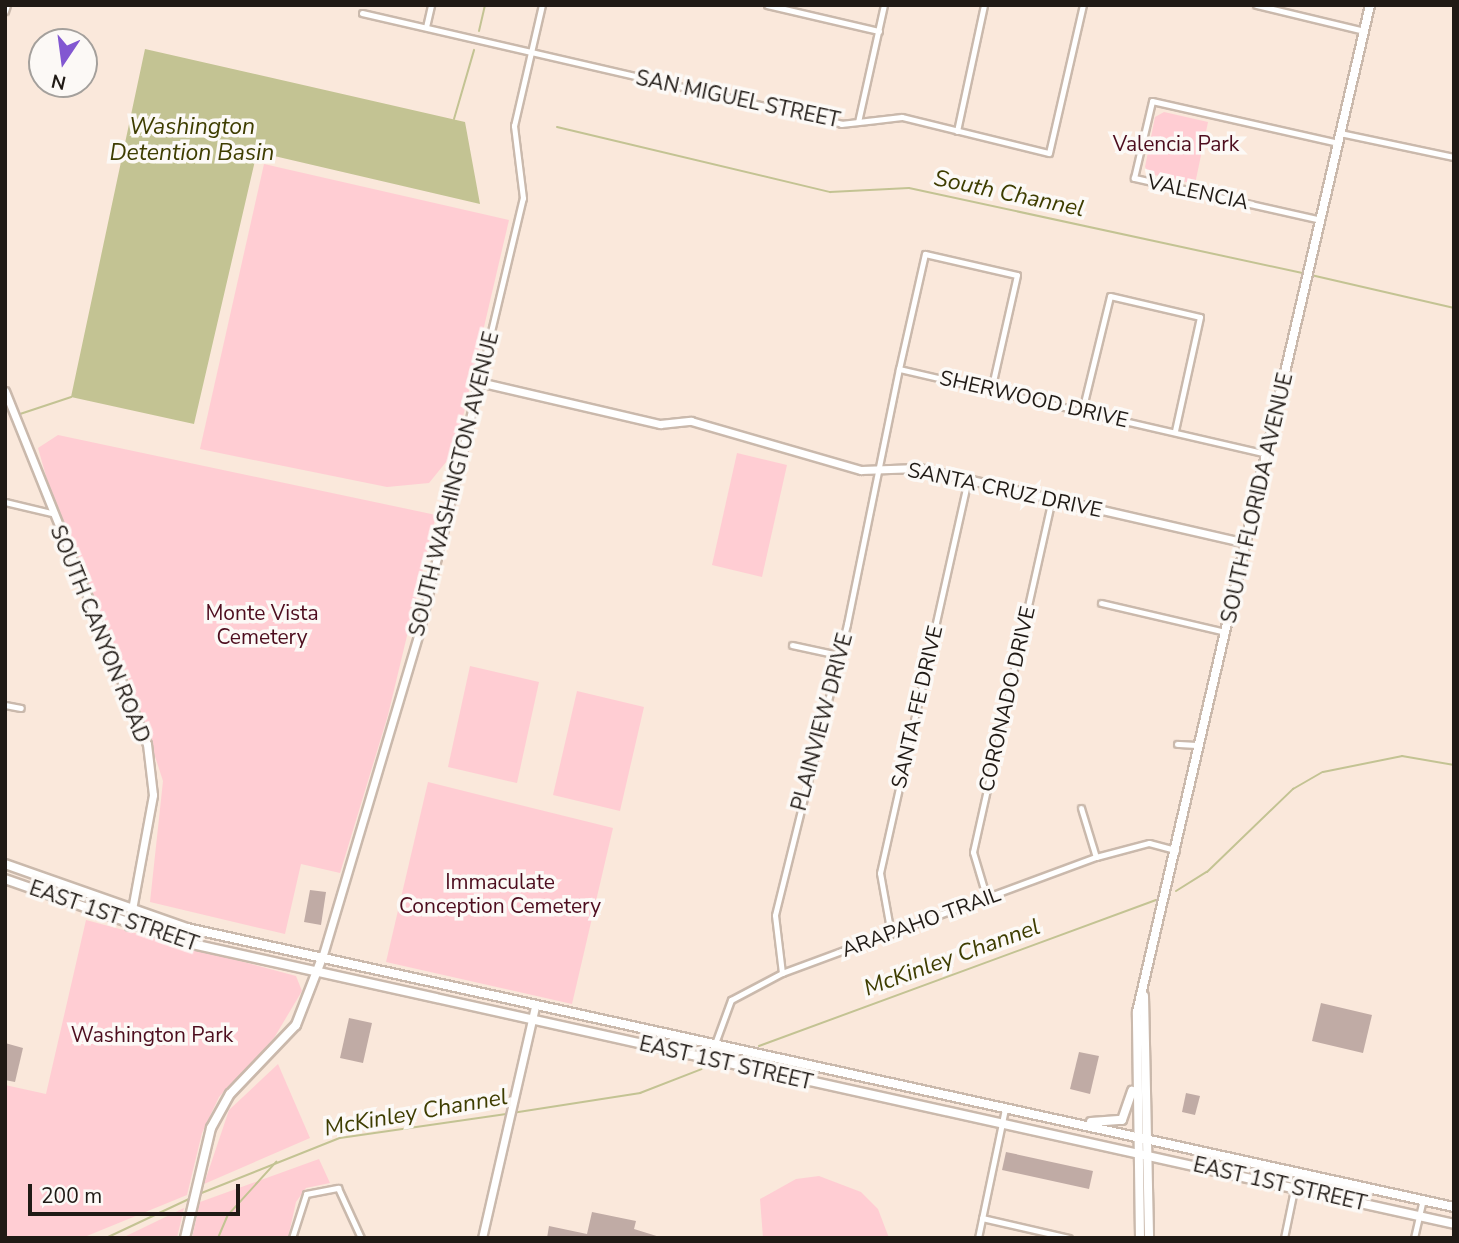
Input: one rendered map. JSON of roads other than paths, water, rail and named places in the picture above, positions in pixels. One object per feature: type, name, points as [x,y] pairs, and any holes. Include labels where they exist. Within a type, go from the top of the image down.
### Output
[{"type":"main road","name":"SOUTH FLORIDA AVENUE","points":[[1140,1238],[1132,1046],[1198,745],[1268,454],[1370,5]]},
{"type":"main road","name":"EAST 1ST STREET","points":[[5,864],[134,912],[322,958],[1147,1138],[1297,1175],[1454,1207]]},
{"type":"main road","name":"EAST 1ST STREET","points":[[5,879],[129,926],[318,972],[709,1060],[1137,1150],[1454,1224]]},
{"type":"main road","points":[[185,1238],[197,1184],[220,1111],[296,1025],[322,958]]},
{"type":"main road","name":"SOUTH FLORIDA AVENUE","points":[[1144,991],[1149,1238]]},
{"type":"main road","points":[[1075,1122],[1122,1121],[1129,1114],[1132,1046]]},
{"type":"street","points":[[5,11],[7,5]]},
{"type":"street","points":[[426,27],[430,5]]},
{"type":"street","name":"SOUTH WASHINGTON AVENUE","points":[[322,958],[419,633],[523,198],[514,126],[542,5]]},
{"type":"street","points":[[767,5],[878,31]]},
{"type":"street","points":[[858,122],[884,5]]},
{"type":"street","points":[[957,131],[984,5]]},
{"type":"street","name":"SAN MIGUEL STREET","points":[[362,13],[841,124],[902,117],[1049,153],[1083,5]]},
{"type":"street","points":[[1256,5],[1364,31]]},
{"type":"street","name":"VALENCIA","points":[[1321,219],[1134,178],[1152,101],[1338,144]]},
{"type":"street","points":[[1340,133],[1454,157]]},
{"type":"street","points":[[876,469],[925,254],[1017,275],[991,390]]},
{"type":"street","points":[[1082,411],[1110,296],[1200,317],[1175,431]]},
{"type":"street","name":"SHERWOOD DRIVE","points":[[899,369],[1268,454]]},
{"type":"street","name":"SANTA CRUZ DRIVE","points":[[479,382],[660,424],[691,421],[799,448],[830,463],[876,469],[919,468],[1247,543]]},
{"type":"street","name":"SOUTH CANYON ROAD","points":[[5,391],[51,513],[147,744],[153,795],[134,912],[129,926]]},
{"type":"street","name":"PLAINVIEW DRIVE","points":[[782,973],[775,915],[838,655],[876,469]]},
{"type":"street","name":"SANTA FE DRIVE","points":[[891,934],[880,873],[968,480]]},
{"type":"street","name":"CORONADO DRIVE","points":[[987,898],[973,852],[1052,499]]},
{"type":"street","points":[[5,502],[51,513]]},
{"type":"street","points":[[1101,603],[1226,632]]},
{"type":"street","points":[[792,645],[838,655]]},
{"type":"street","points":[[5,705],[21,708]]},
{"type":"street","points":[[1177,744],[1198,745]]},
{"type":"street","points":[[1081,807],[1096,857]]},
{"type":"street","name":"ARAPAHO TRAIL","points":[[709,1060],[712,1045],[731,1000],[782,973],[1096,857],[1149,843],[1176,850]]},
{"type":"street","points":[[482,1238],[535,1006]]},
{"type":"street","points":[[622,1040],[626,1026]]},
{"type":"street","points":[[978,1238],[1005,1109]]},
{"type":"street","points":[[1283,1238],[1297,1175]]},
{"type":"street","points":[[292,1238],[306,1194],[338,1188],[361,1238]]},
{"type":"street","points":[[1414,1238],[1423,1200]]},
{"type":"street","points":[[982,1219],[1069,1238]]},
{"type":"water","name":"Washington Detention Basin","points":[[145,49],[465,122],[480,204],[257,152],[194,424],[71,397]]},
{"type":"waterway","points":[[479,31],[485,5]]},
{"type":"waterway","points":[[454,119],[474,50]]},
{"type":"waterway","name":"South Channel","points":[[557,127],[830,192],[909,188],[1306,274]]},
{"type":"waterway","name":"South Channel","points":[[1311,275],[1454,308]]},
{"type":"waterway","name":"South Channel","points":[[20,414],[71,397]]},
{"type":"waterway","name":"McKinley Channel","points":[[1176,891],[1207,872],[1293,789],[1323,772],[1402,756],[1454,765]]},
{"type":"waterway","name":"McKinley Channel","points":[[759,1046],[1156,900]]},
{"type":"waterway","name":"McKinley Channel","points":[[512,1113],[640,1093],[702,1069]]},
{"type":"waterway","name":"McKinley Channel","points":[[199,1194],[340,1138],[506,1114]]},
{"type":"waterway","points":[[218,1238],[228,1215],[276,1162]]},
{"type":"waterway","name":"McKinley Channel","points":[[106,1238],[191,1198]]},
{"type":"park label","name":"Valencia Park","points":[[1176,144]]},
{"type":"park label","name":"Monte Vista Cemetery","points":[[262,625]]},
{"type":"park label","name":"Immaculate Conception Cemetery","points":[[500,894]]},
{"type":"park label","name":"Washington Park","points":[[152,1035]]}]
